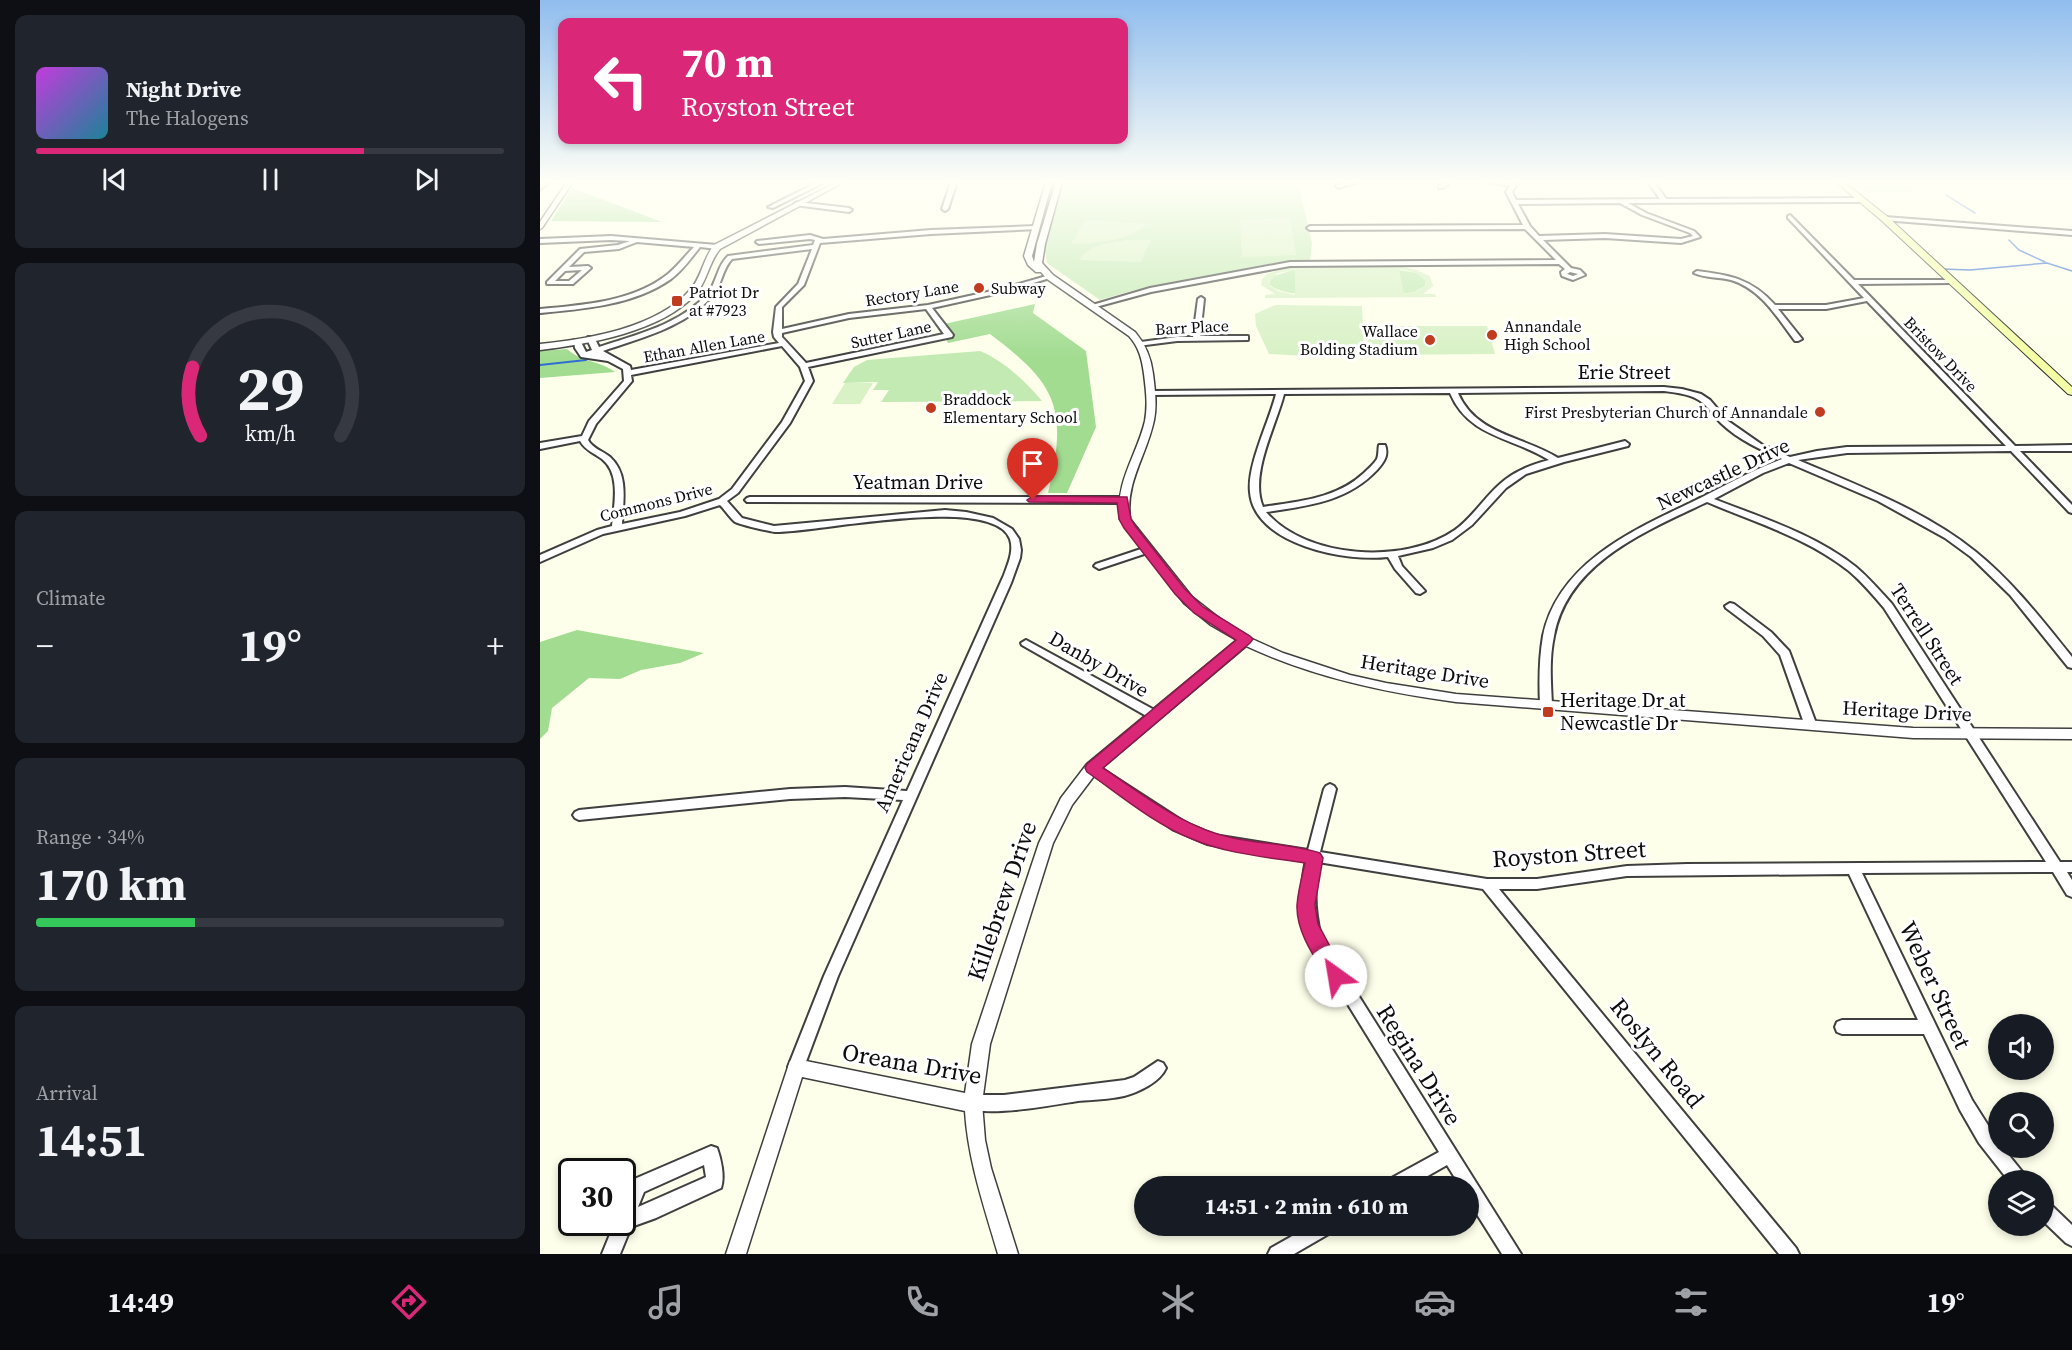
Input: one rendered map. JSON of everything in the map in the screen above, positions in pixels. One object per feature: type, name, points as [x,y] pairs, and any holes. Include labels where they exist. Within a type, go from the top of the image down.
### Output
[{"type":"main road","points":[[1907,241],[2072,392]]},
{"type":"street","points":[[565,269],[588,268],[571,284],[549,283],[582,250],[619,247],[635,241]]},
{"type":"street","points":[[641,241],[717,247]]},
{"type":"street","points":[[540,347],[591,339],[637,325],[671,310],[694,292],[706,260],[717,247],[729,241]]},
{"type":"street","points":[[759,242],[774,241]]},
{"type":"street","points":[[815,241],[818,243]]},
{"type":"street","points":[[584,355],[651,331],[688,312],[717,287],[725,260],[730,257],[841,241]]},
{"type":"street","points":[[1032,241],[1029,260],[1036,268],[1132,334],[1141,344],[1147,361],[1152,393],[1148,425],[1123,500]]},
{"type":"street","points":[[1042,241],[1037,258],[1041,268],[1050,277]]},
{"type":"street","points":[[1540,241],[1569,270]]},
{"type":"street","name":"Bristow Drive","points":[[1813,241],[2072,510]]},
{"type":"street","points":[[804,366],[783,344],[777,332],[780,307],[801,285],[818,243]]},
{"type":"street","points":[[540,310],[594,304],[645,290],[671,276],[698,246]]},
{"type":"street","points":[[1092,306],[1144,291],[1284,264],[1561,262]]},
{"type":"street","points":[[1697,273],[1725,276],[1751,285],[1760,291],[1798,339]]},
{"type":"street","name":"Rectory Lane","points":[[777,332],[849,316],[928,307],[1002,291],[1050,277]]},
{"type":"street","points":[[1853,282],[1951,281]]},
{"type":"street","points":[[1196,338],[1201,299]]},
{"type":"street","points":[[1773,307],[1826,307],[1869,299]]},
{"type":"street","name":"Sutter Lane","points":[[804,366],[949,335],[928,307]]},
{"type":"street","points":[[671,310],[688,312]]},
{"type":"street","name":"Barr Place","points":[[1141,344],[1167,339],[1245,338]]},
{"type":"street","points":[[584,438],[592,423],[625,387],[629,373],[625,366],[597,350],[591,339]]},
{"type":"street","points":[[577,342],[580,352],[584,355],[610,359]]},
{"type":"street","name":"Ethan Allen Lane","points":[[629,373],[783,344]]},
{"type":"street","name":"Commons Drive","points":[[540,559],[585,537],[617,527],[682,514],[722,501],[735,491],[788,419],[809,381],[804,366]]},
{"type":"street","points":[[1453,390],[1458,406],[1479,425],[1542,452],[1558,462]]},
{"type":"street","name":"Erie Street","points":[[1152,393],[1682,390],[1704,399],[1725,423],[1743,437],[1787,460],[1904,510],[1962,546],[1994,572],[2014,593],[2072,664]]},
{"type":"street","points":[[1281,391],[1254,484],[1256,501],[1260,510],[1279,530],[1302,543],[1347,553],[1392,554],[1419,549],[1447,539],[1466,526],[1513,478],[1558,462],[1624,444]]},
{"type":"street","points":[[540,446],[584,438]]},
{"type":"street","points":[[584,438],[587,445],[609,460],[617,469],[617,527]]},
{"type":"street","points":[[1260,510],[1325,499],[1346,493],[1361,482],[1381,459],[1382,447]]},
{"type":"street","name":"Newcastle Drive","points":[[1546,705],[1544,667],[1549,630],[1560,604],[1574,582],[1594,562],[1616,546],[1707,499],[1787,460],[1812,454],[1847,450],[2072,448]]},
{"type":"street","name":"Terrell Street","points":[[1707,499],[1806,540],[1862,576],[1888,606],[2072,891]]},
{"type":"street","name":"Yeatman Drive","points":[[750,500],[1123,500]]},
{"type":"street","name":"Heritage Drive","points":[[1123,500],[1125,519],[1179,591],[1198,610],[1246,639],[1300,664],[1363,682],[1446,697],[1811,726],[1971,735],[2072,734]]},
{"type":"street","name":"Americana Drive","points":[[722,501],[739,520],[762,527],[789,529],[959,513],[985,517],[1013,536],[1016,550],[1005,583],[831,976],[796,1067],[736,1254]]},
{"type":"street","points":[[1099,566],[1147,550]]},
{"type":"street","points":[[1392,554],[1398,567],[1420,591]]},
{"type":"street","points":[[1730,606],[1767,634],[1785,654],[1811,726]]},
{"type":"street","name":"Killebrew Drive","points":[[1008,1254],[982,1168],[976,1140],[973,1103],[981,1044],[1046,843],[1066,802],[1092,768],[1246,639]]},
{"type":"street","name":"Danby Drive","points":[[1026,643],[1154,715]]},
{"type":"street","name":"Royston Street","points":[[1092,768],[1160,814],[1197,834],[1232,845],[1487,884],[1536,884],[1627,871],[2072,867]]},
{"type":"street","name":"Regina Drive","points":[[1330,789],[1306,905],[1314,938],[1512,1254]]},
{"type":"street","points":[[579,815],[790,794],[845,792],[912,795]]},
{"type":"street","name":"Weber Street","points":[[1853,868],[1966,1105],[1985,1137],[2010,1170]]},
{"type":"street","name":"Roslyn Road","points":[[1487,884],[1790,1254]]},
{"type":"street","points":[[1842,1027],[1929,1027]]},
{"type":"street","name":"Oreana Drive","points":[[796,1067],[944,1099],[973,1103],[1004,1103],[1125,1088],[1140,1082],[1158,1068]]},
{"type":"street","points":[[711,1154],[715,1182],[650,1212],[624,1220],[638,1186],[711,1154]]},
{"type":"street","points":[[1412,1176],[1449,1155]]},
{"type":"street","points":[[2054,1220],[2072,1237]]},
{"type":"street","points":[[611,1254],[618,1236]]},
{"type":"street","points":[[1276,1254],[1308,1236]]},
{"type":"green space","points":[[1045,241],[1311,241],[1312,243],[1310,261],[1274,263],[1135,290],[1100,300],[1047,263]]},
{"type":"green space","points":[[1073,241],[1108,241],[1101,242],[1071,244]]},
{"type":"green space","points":[[1151,241],[1141,262],[1079,260],[1088,251],[1107,243]]},
{"type":"green space","points":[[1241,241],[1294,241],[1296,255],[1242,257]]},
{"type":"green space","points":[[1398,266],[1417,270],[1430,276],[1433,286],[1423,294],[1435,294],[1436,297],[1265,298],[1265,295],[1275,294],[1261,285],[1262,279],[1267,274],[1287,267]],"holes":[[[1295,270],[1295,295],[1278,291],[1270,286],[1269,281],[1278,273]],[[1399,270],[1417,273],[1426,281],[1425,286],[1417,291],[1404,294]]]},
{"type":"green space","points":[[1393,269],[1417,273],[1426,280],[1425,286],[1414,292],[1400,294],[1330,296],[1292,293],[1278,290],[1269,284],[1271,277],[1293,270]]},
{"type":"green space","points":[[1035,304],[1033,313],[1086,351],[1096,427],[1067,493],[1048,493],[1057,440],[1052,401],[1044,385],[1013,352],[990,334],[948,343],[945,337],[944,324]]},
{"type":"green space","points":[[1275,305],[1362,306],[1364,353],[1325,357],[1269,354],[1256,326],[1255,314]]},
{"type":"green space","name":"Wallace Bolding Stadium","points":[[1366,326],[1487,326],[1495,354],[1369,355]]},
{"type":"green space","points":[[567,349],[578,357],[615,372],[540,378],[540,351]]},
{"type":"green space","points":[[980,351],[1014,372],[1042,401],[881,402],[889,390],[873,390],[878,382],[843,383],[854,367],[867,360]]},
{"type":"green space","points":[[845,383],[873,383],[860,404],[832,404]]},
{"type":"green space","points":[[577,630],[704,653],[680,663],[641,670],[620,679],[589,678],[552,708],[548,731],[540,739],[540,642]]},
{"type":"waterway","points":[[2010,241],[2019,250],[2045,262]]},
{"type":"waterway","points":[[1942,269],[1970,270],[2047,263],[2072,271]]},
{"type":"waterway","points":[[540,365],[586,360]]},
{"type":"place","name":"Subway","points":[[979,288]]},
{"type":"place","name":"Patriot Dr at #7923","points":[[677,301]]},
{"type":"place","name":"Annandale High School","points":[[1492,335]]},
{"type":"place","name":"Wallace Bolding Stadium","points":[[1430,340]]},
{"type":"place","name":"Braddock Elementary School","points":[[931,408]]},
{"type":"place","name":"First Presbyterian Church of Annandale","points":[[1820,412]]},
{"type":"place","name":"Heritage Dr at Newcastle Dr","points":[[1548,712]]},
{"type":"route","points":[[1033,500],[1123,500],[1125,519],[1130,528],[1179,591],[1198,610],[1246,639],[1092,768],[1179,826],[1197,834],[1232,845],[1314,858],[1306,905],[1309,924],[1314,938],[1336,976]]}]
